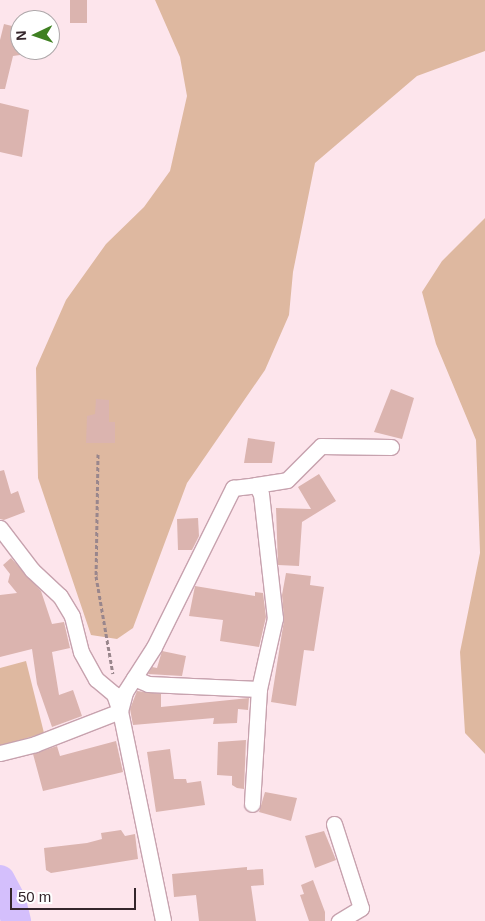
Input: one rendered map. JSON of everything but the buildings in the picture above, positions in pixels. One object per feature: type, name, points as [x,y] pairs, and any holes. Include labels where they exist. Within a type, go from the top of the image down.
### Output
[{"type":"street","points":[[120,711],[124,692],[154,647],[233,488],[286,480],[321,446],[332,443],[390,447]]},
{"type":"street","points":[[252,804],[259,689],[275,618],[275,595],[256,485]]},
{"type":"street","points":[[0,528],[32,570],[60,596],[72,616],[81,652],[96,679],[114,694],[120,711],[162,921]]},
{"type":"street","points":[[134,678],[148,684],[259,689]]},
{"type":"street","points":[[0,753],[35,744],[120,711]]},
{"type":"street","points":[[334,824],[361,908],[339,921]]},
{"type":"path","points":[[98,454],[96,576],[115,683]]},
{"type":"shaded area","points":[[155,0],[485,0],[485,51],[417,76],[315,163],[293,272],[289,315],[265,370],[187,483],[133,628],[117,639],[91,635],[38,478],[36,368],[66,300],[106,244],[144,207],[170,171],[187,96],[180,57]]},
{"type":"shaded area","points":[[485,218],[485,754],[465,733],[460,652],[480,553],[476,440],[436,344],[422,292],[442,261]]},
{"type":"shaded area","points":[[26,661],[44,733],[0,746],[0,668]]},
{"type":"waterway","points":[[0,880],[11,901],[16,921]]}]
